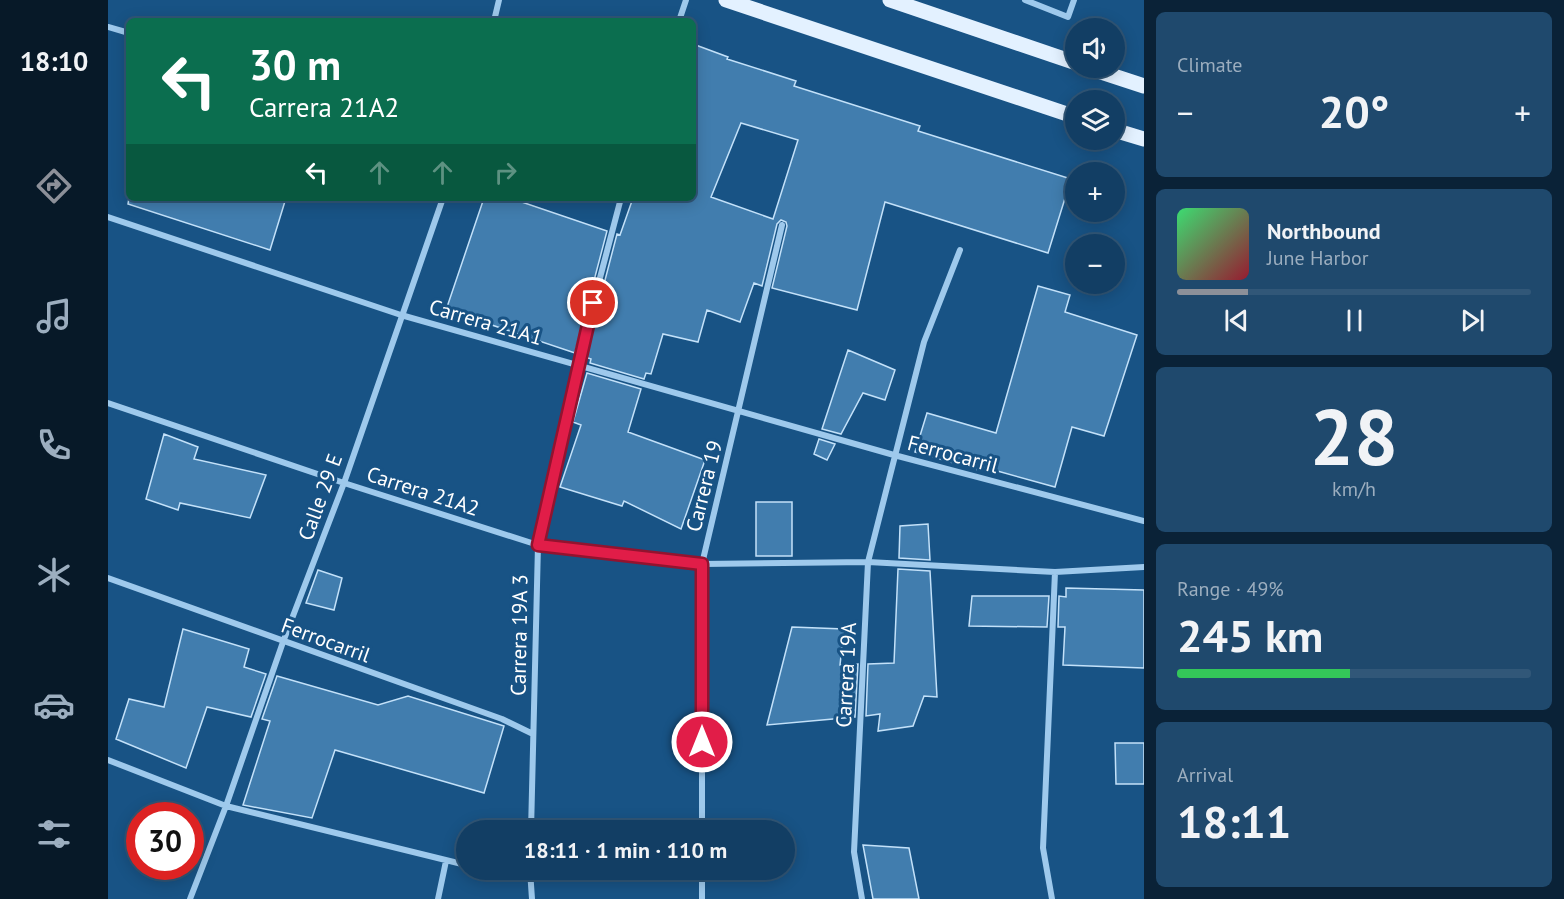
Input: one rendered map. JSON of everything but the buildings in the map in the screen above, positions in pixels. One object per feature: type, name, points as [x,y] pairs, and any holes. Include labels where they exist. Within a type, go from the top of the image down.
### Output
[{"type":"main road","points":[[726,0],[1065,113]]},
{"type":"main road","points":[[890,0],[1065,59]]},
{"type":"main road","points":[[1120,78],[1144,86]]},
{"type":"main road","points":[[1125,133],[1144,139]]},
{"type":"street","points":[[495,18],[499,0]]},
{"type":"street","points":[[680,18],[686,0]]},
{"type":"street","points":[[1025,0],[1068,16],[1074,0]]},
{"type":"street","points":[[108,27],[126,32]]},
{"type":"street","name":"Calle 29 E","points":[[190,899],[226,806],[283,642],[344,483],[442,201]]},
{"type":"street","name":"Carrera 19A 3","points":[[531,820],[538,545],[577,365],[620,201]]},
{"type":"street","name":"Carrera 21A1","points":[[108,217],[401,315],[894,455]]},
{"type":"street","name":"Carrera 19","points":[[702,820],[702,564],[782,225]]},
{"type":"street","name":"Ferrocarril","points":[[960,250],[924,342],[894,455],[1144,521]]},
{"type":"street","name":"Carrera 21A2","points":[[108,402],[344,483],[538,545],[702,564],[868,562],[1055,572],[1144,567]]},
{"type":"street","name":"Carrera 19A","points":[[862,899],[854,852],[868,562],[894,455]]},
{"type":"street","points":[[1052,899],[1043,848],[1055,572]]},
{"type":"street","name":"Ferrocarril","points":[[108,578],[502,719],[533,734]]},
{"type":"street","points":[[108,760],[226,806],[456,863]]},
{"type":"street","points":[[438,899],[446,861]]},
{"type":"street","points":[[530,880],[532,899]]},
{"type":"street","points":[[702,880],[702,899]]},
{"type":"route","points":[[593,303],[577,365],[538,545],[702,564],[702,742]]}]
